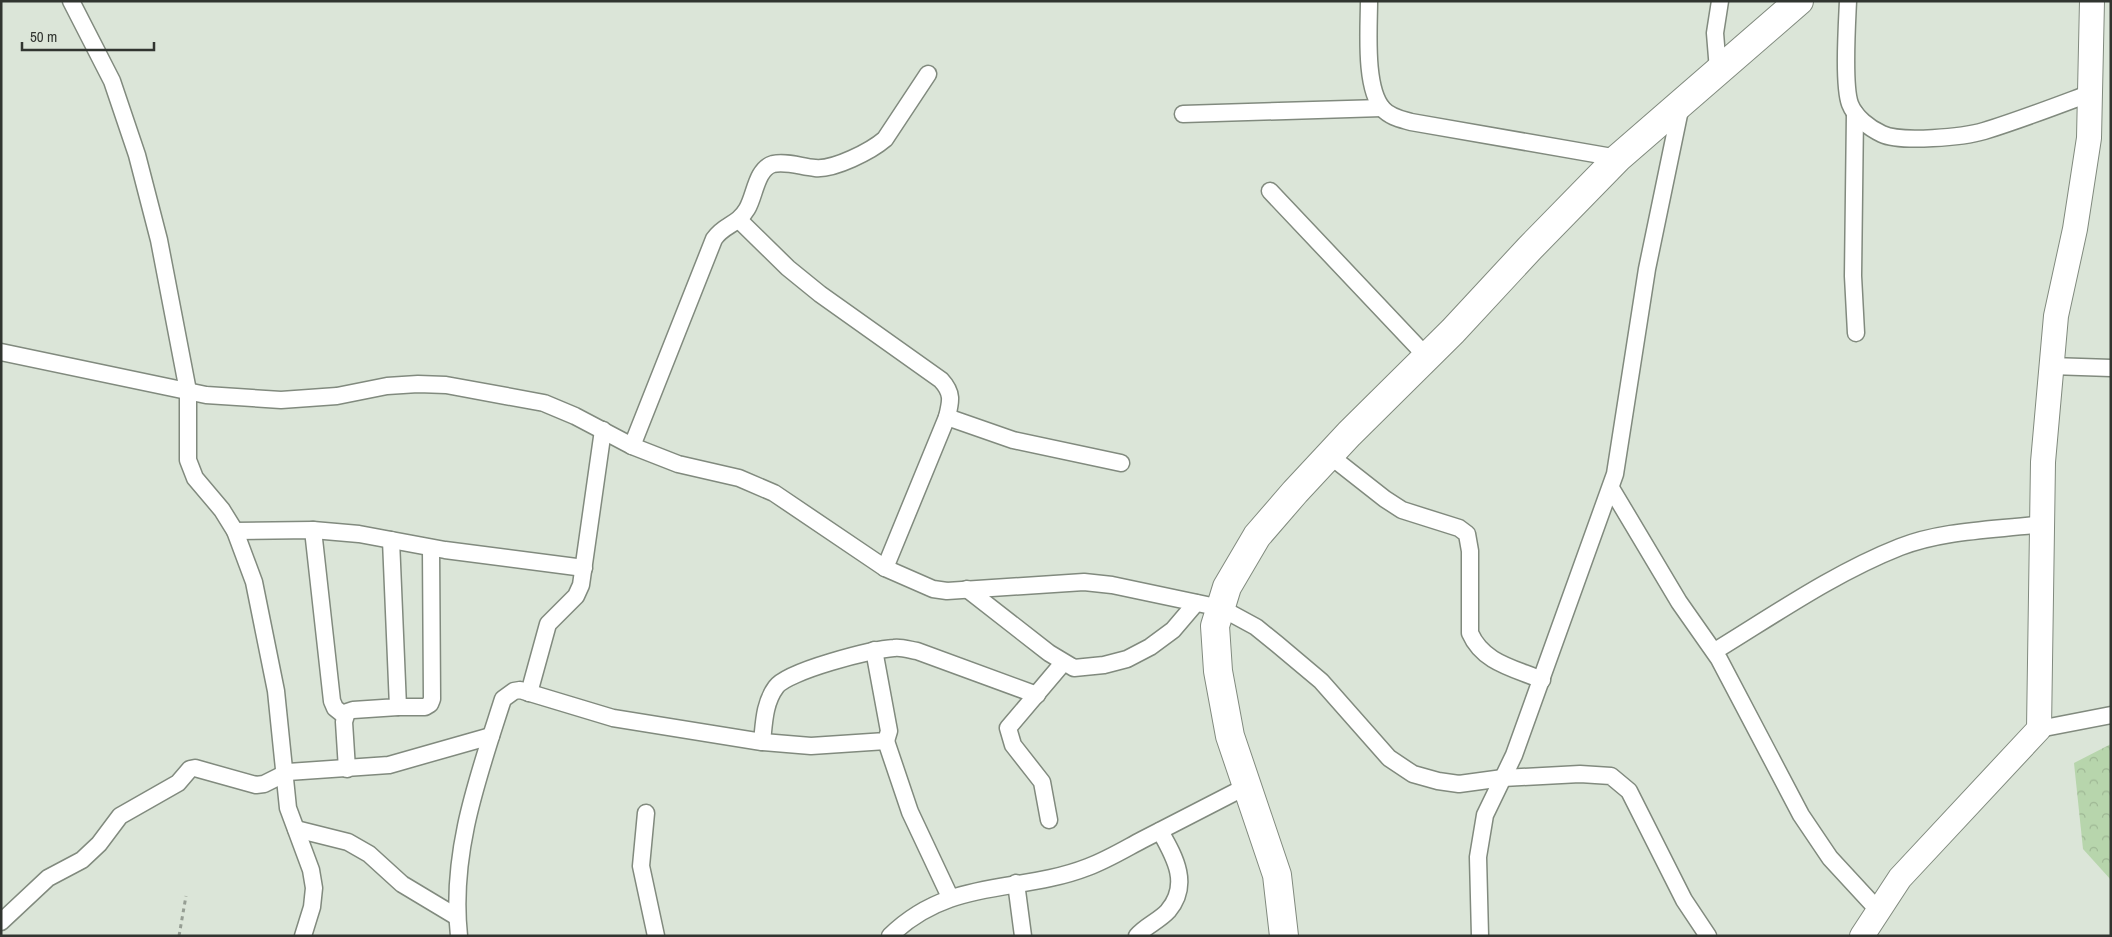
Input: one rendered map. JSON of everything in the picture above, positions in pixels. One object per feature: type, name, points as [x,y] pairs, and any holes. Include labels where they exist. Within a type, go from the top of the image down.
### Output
[{"type":"highway","points":[[1284,936],[1277,875],[1230,736],[1218,671],[1215,626],[1208,605],[1227,587],[1257,536],[1329,455],[1427,357],[1618,158],[1799,1]]},
{"type":"main road","points":[[1862,936],[1900,878],[2039,729],[2043,462],[2056,316],[2075,229],[2090,138],[2092,1]]},
{"type":"street","points":[[71,1],[112,81],[136,155],[159,240],[188,391],[188,460],[190,469],[222,510],[235,531],[254,582],[276,691],[283,774],[288,808],[311,870],[314,888],[312,907],[303,936]]},
{"type":"street","points":[[1369,1],[1371,73],[1376,96],[1382,108],[1393,116],[1411,122],[1618,158]]},
{"type":"street","points":[[1718,70],[1715,33],[1720,1]]},
{"type":"street","points":[[1848,1],[1847,86],[1849,103],[1864,123],[1883,135],[1940,138],[1983,132],[2091,93]]},
{"type":"street","points":[[632,446],[714,239],[721,229],[739,220],[748,208],[762,172],[772,165],[786,163],[829,168],[876,147],[885,139],[928,74]]},
{"type":"street","points":[[1480,936],[1478,857],[1485,815],[1514,755],[1611,488],[1622,436],[1646,269],[1682,101]]},
{"type":"street","points":[[1183,114],[1382,108]]},
{"type":"street","points":[[1855,113],[1853,276],[1856,333]]},
{"type":"street","points":[[1270,191],[1427,357]]},
{"type":"street","points":[[739,220],[788,268],[820,294],[941,380],[949,389],[952,399],[947,417],[885,568]]},
{"type":"street","points":[[1,352],[206,395],[282,400],[337,396],[387,386],[446,385],[544,403],[603,430],[632,446],[678,464],[739,478],[774,493],[885,568],[933,589],[947,592],[967,589],[1084,582],[1112,584],[1208,605],[1256,627],[1320,681],[1370,738],[1402,768],[1413,774],[1438,781],[1459,784],[1503,778],[1599,775],[1610,776],[1621,783],[1636,805],[1684,900],[1708,936]]},
{"type":"street","points":[[2051,366],[2111,368]]},
{"type":"street","points":[[947,417],[1013,440],[1121,464]]},
{"type":"street","points":[[529,693],[548,624],[576,596],[581,585],[603,430]]},
{"type":"street","points":[[1329,455],[1385,500],[1402,510],[1459,528],[1467,534],[1470,551],[1470,633],[1474,642],[1483,654],[1542,680]]},
{"type":"street","points":[[1611,488],[1679,602],[1714,651],[1801,815],[1830,858],[1878,910]]},
{"type":"street","points":[[1714,651],[1852,570],[1900,547],[1948,536],[2042,524]]},
{"type":"street","points":[[235,531],[314,530],[391,540],[431,548],[584,568]]},
{"type":"street","points":[[314,530],[332,701],[335,708],[345,716],[348,769]]},
{"type":"street","points":[[391,540],[398,707]]},
{"type":"street","points":[[345,716],[353,710],[425,707],[430,704],[432,699],[431,548]]},
{"type":"street","points":[[967,589],[1063,663],[1074,668],[1088,668],[1127,659],[1150,647],[1208,605]]},
{"type":"street","points":[[762,742],[765,716],[770,697],[777,685],[802,672],[874,650],[896,648],[917,651],[1037,695]]},
{"type":"street","points":[[874,650],[890,731],[886,741],[910,812],[950,897]]},
{"type":"street","points":[[1049,820],[1042,782],[1009,736],[1008,728],[1063,663]]},
{"type":"street","points":[[459,936],[456,888],[465,828],[491,736],[503,699],[507,694],[514,691],[529,693],[613,718],[762,742],[811,746],[886,741]]},
{"type":"street","points":[[2039,729],[2111,715]]},
{"type":"street","points":[[1,922],[48,878],[82,860],[99,844],[120,816],[178,783],[190,769],[195,768],[256,785],[271,782],[283,774],[388,765],[491,736]]},
{"type":"street","points":[[890,936],[921,912],[950,897],[1048,878],[1088,867],[1247,786]]},
{"type":"street","points":[[646,813],[641,866],[656,936]]},
{"type":"street","points":[[296,830],[348,842],[369,854],[402,884],[457,917]]},
{"type":"street","points":[[1137,936],[1168,911],[1177,895],[1180,879],[1177,863],[1160,831]]},
{"type":"street","points":[[1016,883],[1023,936]]},
{"type":"path","points":[[180,936],[186,896]]},
{"type":"green space","points":[[2111,744],[2111,880],[2083,849],[2074,763]]}]
